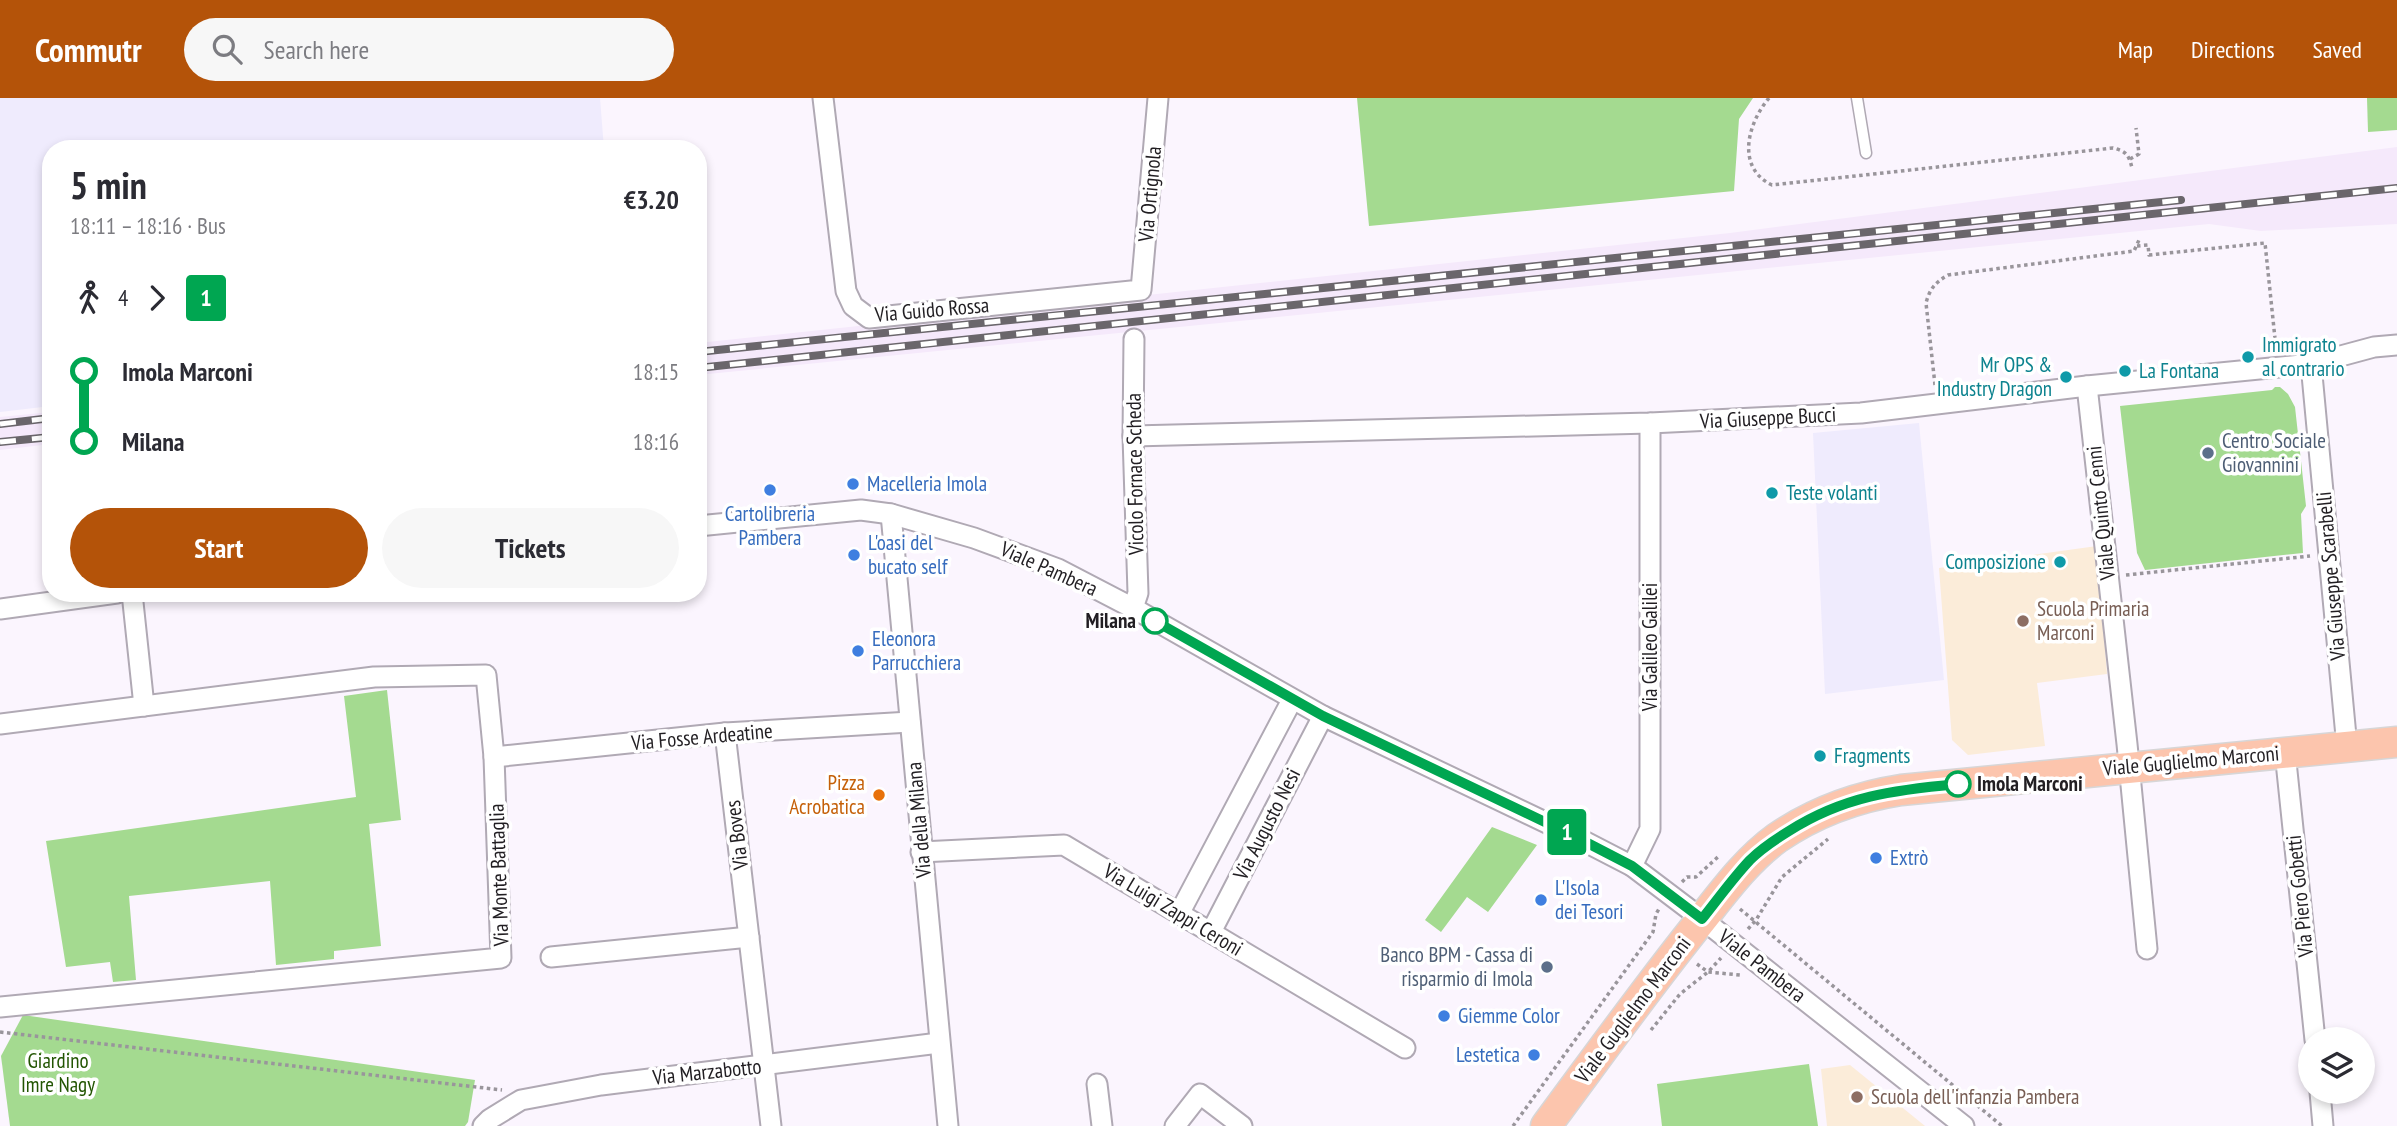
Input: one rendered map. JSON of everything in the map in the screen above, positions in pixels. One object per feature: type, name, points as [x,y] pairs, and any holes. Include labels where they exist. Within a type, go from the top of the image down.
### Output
[{"type":"main road","name":"Viale Guglielmo Marconi","points":[[1546,1126],[1702,919],[1752,859],[1777,838],[1814,815],[1851,800],[1901,790],[2397,742]]},
{"type":"street","name":"Via Guido Rossa","points":[[823,98],[846,291],[853,306],[869,318],[1141,290]]},
{"type":"street","name":"Via Ortignola","points":[[1141,290],[1158,98]]},
{"type":"street","name":"Vicolo Fornace Scheda","points":[[1133,608],[1138,593],[1133,436],[1135,339]]},
{"type":"street","name":"Via Giuseppe Bucci","points":[[1133,436],[1650,424],[1861,413],[2087,386],[2311,364],[2397,345]]},
{"type":"street","name":"Via Giuseppe Scarabelli","points":[[2311,364],[2347,747]]},
{"type":"street","name":"Viale Quinto Cenni","points":[[2087,386],[2130,766],[2147,949]]},
{"type":"street","name":"Via Galileo Galilei","points":[[1632,866],[1650,829],[1650,424]]},
{"type":"street","name":"Viale Pambera","points":[[707,525],[861,510],[891,514],[974,538],[1058,569],[1133,608],[1292,700],[1632,866],[1964,1126]]},
{"type":"street","name":"Via della Milana","points":[[891,514],[948,1126]]},
{"type":"street","points":[[0,609],[51,602]]},
{"type":"street","points":[[133,602],[144,706]]},
{"type":"street","name":"Via Monte Battaglia","points":[[0,724],[374,677],[486,674],[494,757],[501,958],[0,1007]]},
{"type":"street","name":"Via Augusto Nesi","points":[[1179,914],[1292,700]]},
{"type":"street","name":"Via Augusto Nesi","points":[[1211,932],[1323,716]]},
{"type":"street","name":"Via Fosse Ardeatine","points":[[494,757],[725,733],[910,722]]},
{"type":"street","name":"Via Boves","points":[[725,733],[771,1126]]},
{"type":"street","name":"Via Piero Gobetti","points":[[2286,752],[2314,1027]]},
{"type":"street","name":"Via Luigi Zappi Ceroni","points":[[921,852],[1065,845],[1405,1048]]},
{"type":"street","points":[[551,957],[749,937]]},
{"type":"street","name":"Via Marzabotto","points":[[483,1126],[521,1100],[601,1085],[939,1043]]},
{"type":"street","points":[[1097,1084],[1102,1126]]},
{"type":"street","points":[[1175,1126],[1200,1094],[1242,1126]]},
{"type":"street","points":[[2321,1104],[2323,1126]]},
{"type":"lane","points":[[1857,98],[1866,153]]},
{"type":"path","points":[[1769,98],[1759,109],[1751,129],[1748,149],[1756,174],[1772,185],[2113,148],[2123,150],[2130,159],[2132,169]]},
{"type":"path","points":[[2130,159],[2138,155],[2136,128]]},
{"type":"path","points":[[1937,405],[1926,303],[1928,292],[1936,282],[1948,275],[2134,251],[2139,240]]},
{"type":"path","points":[[2136,247],[2148,245],[2149,255],[2265,243],[2278,368]]},
{"type":"path","points":[[2109,577],[2313,556]]},
{"type":"path","points":[[1836,833],[1782,877],[1756,920],[2002,1126]]},
{"type":"path","points":[[1513,1126],[1653,932]]},
{"type":"path","points":[[1647,1034],[1680,994],[1708,972]]},
{"type":"path","points":[[0,1032],[501,1089],[521,1100]]},
{"type":"shaded area","points":[[0,98],[600,98],[603,140],[42,140],[42,407],[0,412]]},
{"type":"shaded area","points":[[2397,147],[2397,224],[2261,231],[2209,224],[707,374],[707,342],[1730,233]]},
{"type":"shaded area","points":[[42,413],[42,445],[0,450],[0,417]]},
{"type":"shaded area","points":[[1919,423],[1944,680],[1825,694],[1813,433]]},
{"type":"shaded area","name":"Scuola Primaria Marconi","points":[[2097,546],[2107,674],[2037,683],[2045,746],[1968,755],[1952,740],[1939,568]]},
{"type":"shaded area","name":"Scuola dell'infanzia Pambera","points":[[1850,1065],[1925,1126],[1827,1126],[1821,1069]]},
{"type":"green space","points":[[1357,98],[1753,98],[1739,119],[1734,191],[1369,226]]},
{"type":"green space","points":[[2367,98],[2397,98],[2397,130],[2368,132]]},
{"type":"green space","points":[[2280,387],[2288,394],[2295,407],[2306,506],[2301,514],[2303,553],[2145,570],[2137,553],[2120,406],[2272,390]]},
{"type":"green space","points":[[387,690],[401,820],[369,824],[381,946],[334,951],[334,959],[276,965],[270,881],[129,896],[136,980],[113,982],[110,962],[66,967],[46,841],[356,797],[344,696]]},
{"type":"green space","points":[[1492,827],[1537,845],[1488,912],[1467,897],[1441,932],[1425,920]]},
{"type":"green space","name":"Giardino Imre Nagy","points":[[23,1015],[475,1080],[468,1122],[465,1126],[10,1126],[1,1056]]},
{"type":"green space","points":[[1809,1064],[1818,1126],[1662,1126],[1657,1084]]},
{"type":"railway","points":[[707,367],[2397,188]]},
{"type":"railway","points":[[707,351],[2181,200]]},
{"type":"railway","points":[[0,424],[42,419]]},
{"type":"railway","points":[[0,442],[42,438]]},
{"type":"bus line","name":"1","points":[[1155,621],[1323,716],[1632,866],[1702,919],[1752,859],[1777,838],[1814,815],[1851,800],[1879,793],[1958,784]]},
{"type":"place","name":"Immigrato al contrario","points":[[2248,357]]},
{"type":"place","name":"La Fontana","points":[[2125,371]]},
{"type":"place","name":"Mr OPS & Industry Dragon","points":[[2066,377]]},
{"type":"place","name":"Centro Sociale Giovannini","points":[[2208,453]]},
{"type":"place","name":"Macelleria Imola","points":[[853,484]]},
{"type":"place","name":"Cartolibreria Pambera","points":[[770,490]]},
{"type":"place","name":"Teste volanti","points":[[1772,493]]},
{"type":"place","name":"L'oasi del bucato self","points":[[854,555]]},
{"type":"place","name":"Composizione","points":[[2060,562]]},
{"type":"place","name":"Milana","points":[[1155,621]]},
{"type":"place","name":"Scuola Primaria Marconi","points":[[2023,621]]},
{"type":"place","name":"Eleonora Parrucchiera","points":[[858,651]]},
{"type":"place","name":"Fragments","points":[[1820,756]]},
{"type":"place","name":"Imola Marconi","points":[[1958,784]]},
{"type":"place","name":"Pizza Acrobatica","points":[[879,795]]},
{"type":"place","name":"Extrò","points":[[1876,858]]},
{"type":"place","name":"L'Isola dei Tesori","points":[[1541,900]]},
{"type":"place","name":"Banco BPM - Cassa di risparmio di Imola","points":[[1547,967]]},
{"type":"place","name":"Giemme Color","points":[[1444,1016]]},
{"type":"place","name":"Lestetica","points":[[1534,1055]]},
{"type":"place","name":"Scuola dell'infanzia Pambera","points":[[1857,1097]]}]
